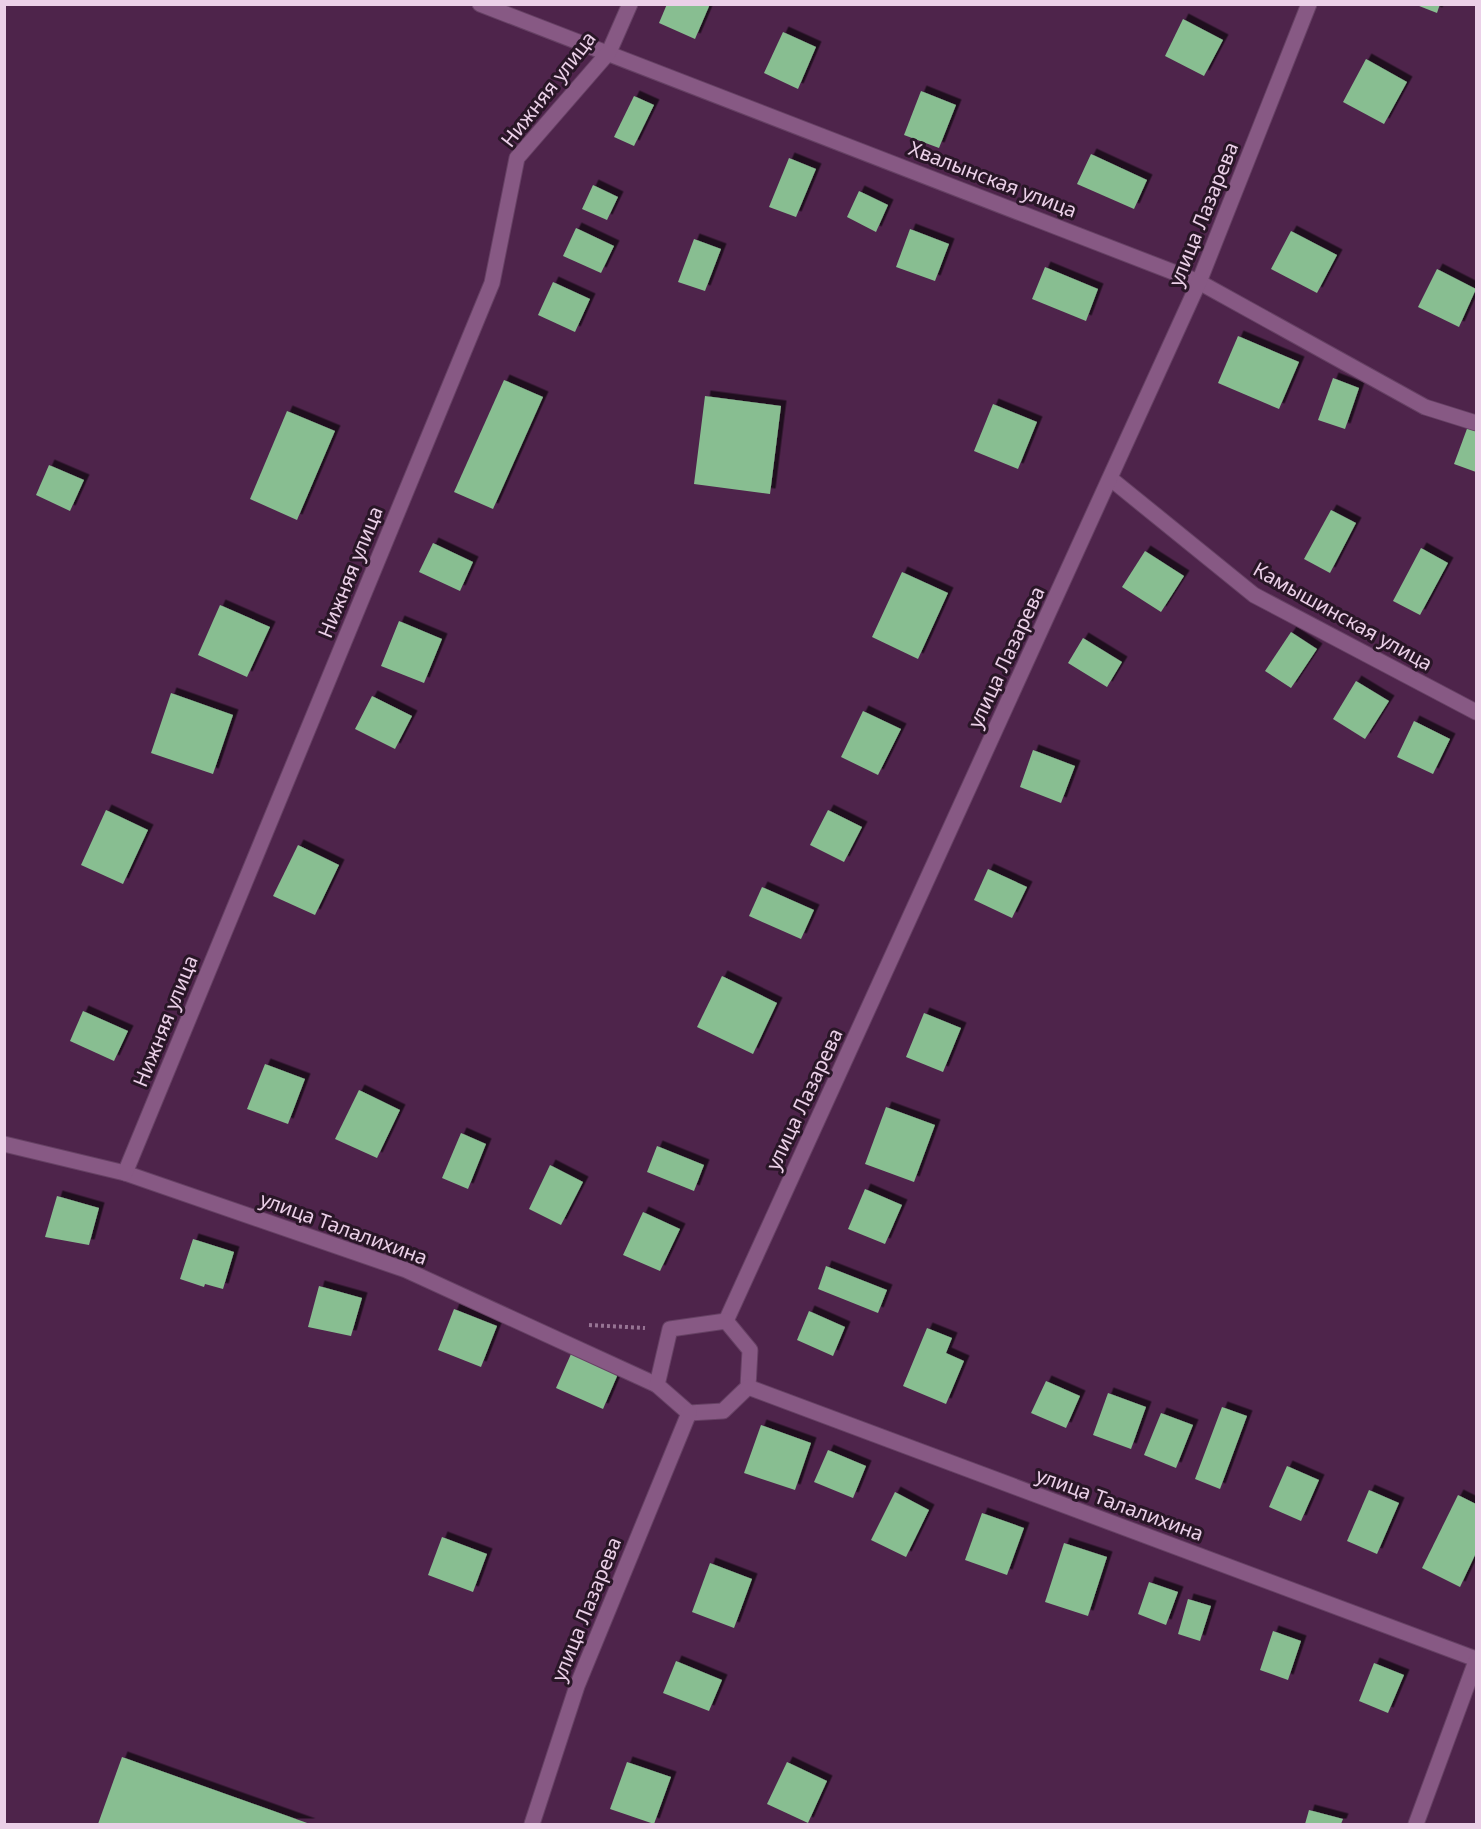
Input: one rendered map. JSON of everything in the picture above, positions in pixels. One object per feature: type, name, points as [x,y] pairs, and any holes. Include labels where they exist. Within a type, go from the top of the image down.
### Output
[{"type":"street","name":"Хвалынская улица","points":[[480,4],[1199,282],[1425,407],[1476,423]]},
{"type":"street","name":"Нижняя улица","points":[[125,1173],[492,283],[517,158],[609,52],[630,4]]},
{"type":"street","name":"улица Лазарева","points":[[726,1321],[1199,282],[1309,4]]},
{"type":"street","name":"Камышинская улица","points":[[1111,479],[1254,595],[1476,712]]},
{"type":"street","name":"улица Талалихина","points":[[4,1144],[125,1173],[406,1270],[657,1385]]},
{"type":"street","points":[[726,1321],[750,1350],[748,1388],[723,1411],[689,1413],[657,1385],[670,1329],[726,1321]]},
{"type":"street","name":"улица Талалихина","points":[[748,1388],[1476,1660]]},
{"type":"street","name":"улица Лазарева","points":[[532,1824],[577,1686],[689,1413]]},
{"type":"street","points":[[1416,1824],[1476,1660]]},
{"type":"path","points":[[577,1325],[670,1329]]},
{"type":"building","points":[[667,4],[710,4],[695,39],[659,23]]},
{"type":"building","points":[[1414,4],[1440,4],[1437,13]]},
{"type":"building","points":[[1183,19],[1223,40],[1204,76],[1165,56]]},
{"type":"building","points":[[783,32],[816,47],[798,89],[764,73]]},
{"type":"building","points":[[1366,59],[1407,82],[1384,124],[1343,102]]},
{"type":"building","points":[[921,91],[956,105],[939,148],[904,135]]},
{"type":"building","points":[[634,96],[654,105],[634,146],[614,137]]},
{"type":"building","points":[[1091,154],[1147,180],[1134,209],[1077,184]]},
{"type":"building","points":[[789,158],[816,169],[796,217],[769,207]]},
{"type":"building","points":[[593,185],[618,197],[607,220],[582,209]]},
{"type":"building","points":[[859,191],[888,205],[876,232],[847,217]]},
{"type":"building","points":[[576,228],[614,246],[601,273],[563,256]]},
{"type":"building","points":[[910,229],[949,244],[935,281],[896,267]]},
{"type":"building","points":[[1291,231],[1337,255],[1317,293],[1271,269]]},
{"type":"building","points":[[694,239],[721,249],[705,291],[678,282]]},
{"type":"building","points":[[1045,267],[1098,289],[1086,321],[1032,299]]},
{"type":"building","points":[[1437,269],[1476,289],[1459,327],[1418,307]]},
{"type":"building","points":[[553,282],[590,299],[575,332],[538,315]]},
{"type":"building","points":[[1238,336],[1299,362],[1279,409],[1218,383]]},
{"type":"building","points":[[1333,378],[1359,388],[1345,429],[1318,420]]},
{"type":"building","points":[[504,380],[543,397],[493,509],[454,492]]},
{"type":"building","points":[[705,396],[781,406],[770,494],[694,484]]},
{"type":"building","points":[[993,404],[1037,422],[1018,469],[974,451]]},
{"type":"building","points":[[287,411],[335,431],[297,520],[250,499]]},
{"type":"building","points":[[1468,426],[1476,429],[1476,472],[1454,464]]},
{"type":"building","points":[[49,465],[84,480],[70,511],[36,495]]},
{"type":"building","points":[[1331,510],[1356,523],[1330,573],[1304,559]]},
{"type":"building","points":[[433,543],[473,562],[460,591],[419,572]]},
{"type":"building","points":[[1421,548],[1448,563],[1420,615],[1393,601]]},
{"type":"building","points":[[1145,551],[1184,576],[1161,612],[1122,587]]},
{"type":"building","points":[[902,572],[948,593],[918,659],[872,637]]},
{"type":"building","points":[[220,605],[270,627],[247,677],[198,655]]},
{"type":"building","points":[[399,621],[442,639],[424,683],[381,666]]},
{"type":"building","points":[[1291,632],[1317,649],[1291,688],[1265,671]]},
{"type":"building","points":[[1083,638],[1122,662],[1107,687],[1068,663]]},
{"type":"building","points":[[1356,681],[1389,701],[1365,739],[1333,719]]},
{"type":"building","points":[[171,693],[233,715],[213,774],[151,753]]},
{"type":"building","points":[[372,696],[412,716],[395,749],[355,729]]},
{"type":"building","points":[[863,711],[901,729],[878,775],[841,757]]},
{"type":"building","points":[[1414,721],[1450,739],[1433,774],[1397,757]]},
{"type":"building","points":[[1033,750],[1075,766],[1061,803],[1020,787]]},
{"type":"building","points":[[106,810],[148,830],[123,884],[81,865]]},
{"type":"building","points":[[828,810],[862,827],[844,862],[810,845]]},
{"type":"building","points":[[298,845],[339,865],[315,915],[273,896]]},
{"type":"building","points":[[988,869],[1027,887],[1012,918],[974,900]]},
{"type":"building","points":[[762,887],[814,910],[801,939],[749,916]]},
{"type":"building","points":[[722,976],[777,1003],[753,1054],[697,1027]]},
{"type":"building","points":[[83,1011],[128,1031],[114,1061],[70,1041]]},
{"type":"building","points":[[924,1013],[961,1028],[943,1072],[906,1057]]},
{"type":"building","points":[[265,1064],[305,1079],[288,1124],[247,1109]]},
{"type":"building","points":[[359,1090],[400,1110],[377,1158],[335,1139]]},
{"type":"building","points":[[886,1107],[935,1125],[914,1182],[865,1164]]},
{"type":"building","points":[[461,1133],[486,1144],[468,1189],[442,1178]]},
{"type":"building","points":[[657,1146],[704,1165],[694,1191],[647,1172]]},
{"type":"building","points":[[550,1165],[583,1182],[561,1225],[529,1209]]},
{"type":"building","points":[[865,1189],[902,1205],[885,1244],[848,1229]]},
{"type":"building","points":[[57,1196],[99,1208],[89,1245],[45,1237]]},
{"type":"building","points":[[643,1212],[680,1229],[660,1271],[623,1255]]},
{"type":"building","points":[[193,1239],[234,1252],[223,1289],[205,1284],[204,1287],[180,1279]]},
{"type":"building","points":[[826,1266],[887,1290],[878,1313],[818,1289]]},
{"type":"building","points":[[319,1286],[362,1298],[351,1336],[308,1327]]},
{"type":"building","points":[[454,1309],[497,1326],[481,1367],[438,1350]]},
{"type":"building","points":[[809,1311],[845,1327],[833,1356],[797,1340]]},
{"type":"building","points":[[927,1328],[952,1338],[946,1353],[964,1361],[946,1404],[903,1386]]},
{"type":"building","points":[[571,1354],[618,1374],[603,1409],[556,1388]]},
{"type":"building","points":[[1046,1381],[1080,1396],[1066,1428],[1031,1413]]},
{"type":"building","points":[[1108,1393],[1146,1407],[1131,1449],[1093,1435]]},
{"type":"building","points":[[1222,1407],[1247,1416],[1220,1489],[1195,1479]]},
{"type":"building","points":[[1161,1413],[1193,1425],[1176,1468],[1144,1455]]},
{"type":"building","points":[[761,1425],[811,1443],[795,1490],[744,1473]]},
{"type":"building","points":[[828,1450],[866,1466],[853,1498],[814,1482]]},
{"type":"building","points":[[1287,1466],[1319,1480],[1301,1521],[1269,1507]]},
{"type":"building","points":[[1369,1490],[1399,1503],[1377,1554],[1347,1541]]},
{"type":"building","points":[[895,1492],[929,1510],[906,1557],[871,1540]]},
{"type":"building","points":[[1458,1495],[1476,1504],[1476,1553],[1460,1587],[1422,1568]]},
{"type":"building","points":[[982,1513],[1024,1528],[1007,1575],[965,1560]]},
{"type":"building","points":[[442,1537],[487,1554],[473,1592],[428,1575]]},
{"type":"building","points":[[1064,1543],[1107,1557],[1088,1616],[1045,1602]]},
{"type":"building","points":[[710,1563],[752,1579],[734,1628],[692,1612]]},
{"type":"building","points":[[1149,1582],[1178,1592],[1166,1625],[1138,1614]]},
{"type":"building","points":[[1188,1599],[1211,1606],[1200,1641],[1178,1634]]},
{"type":"building","points":[[1273,1631],[1301,1641],[1288,1680],[1260,1670]]},
{"type":"building","points":[[676,1661],[722,1680],[709,1711],[663,1693]]},
{"type":"building","points":[[1374,1663],[1404,1675],[1388,1713],[1359,1701]]},
{"type":"building","points":[[122,1757],[310,1824],[98,1824]]},
{"type":"building","points":[[627,1762],[671,1777],[654,1824],[610,1809]]},
{"type":"building","points":[[787,1762],[827,1781],[808,1823],[767,1804]]},
{"type":"building","points":[[1309,1810],[1343,1819],[1341,1824],[1305,1824]]}]
